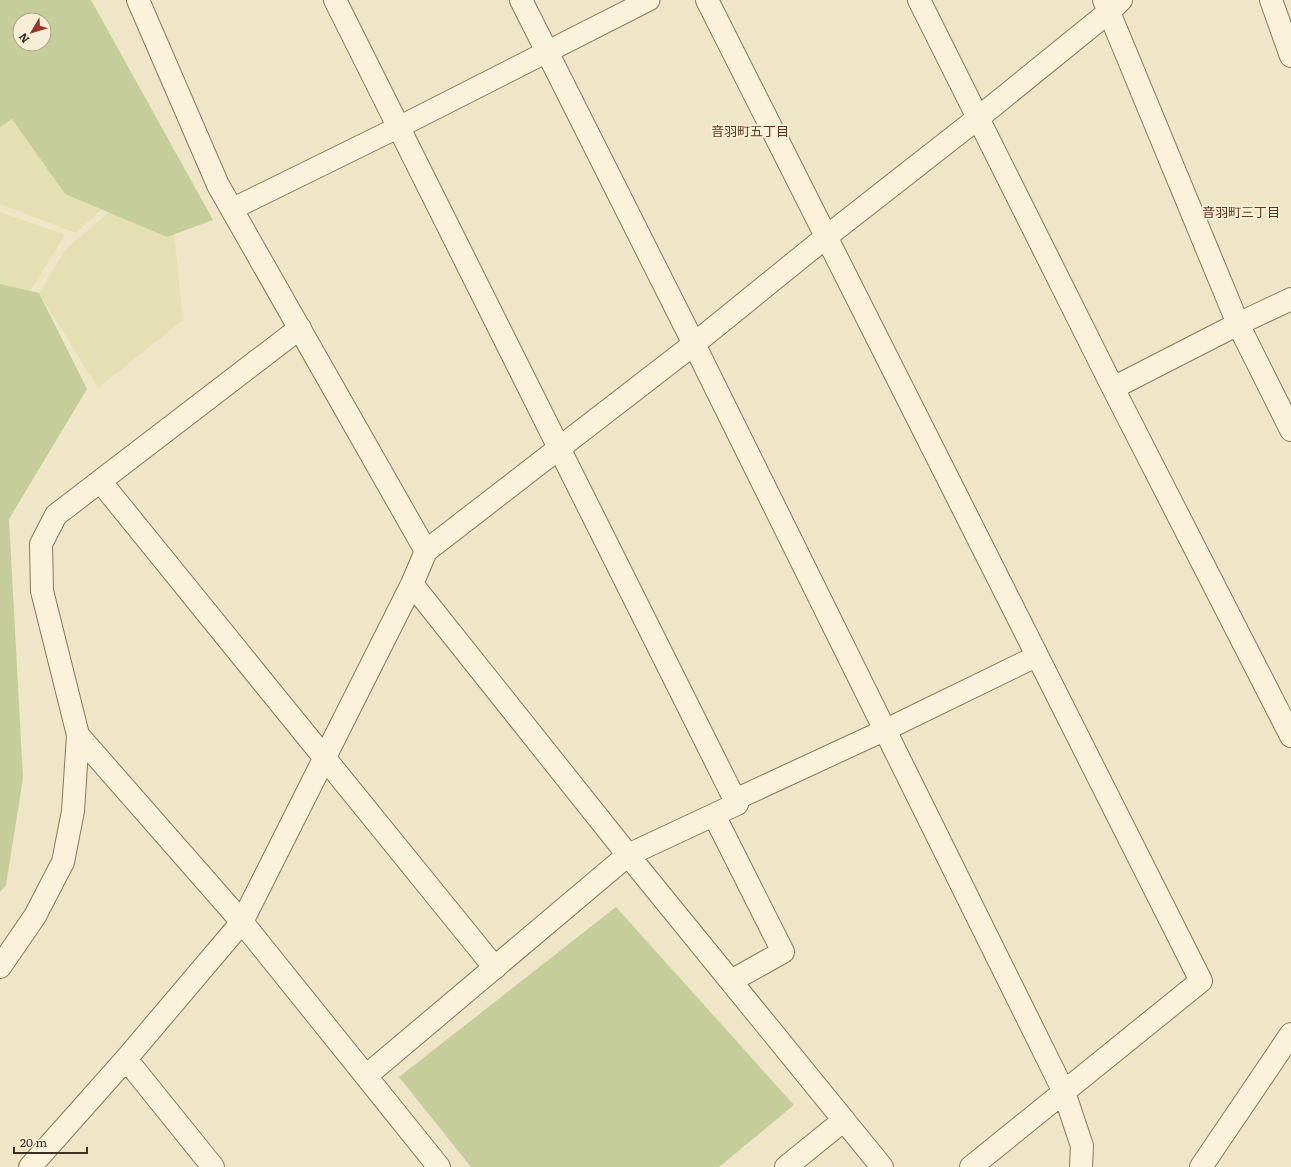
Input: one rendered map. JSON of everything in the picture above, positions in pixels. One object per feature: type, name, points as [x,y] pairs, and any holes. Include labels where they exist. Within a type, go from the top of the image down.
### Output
[{"type":"street","points":[[138,0],[218,185],[426,551]]},
{"type":"street","points":[[335,0],[737,804],[628,855],[366,1076]]},
{"type":"street","points":[[521,0],[694,344],[1064,1092],[1082,1146],[1081,1167]]},
{"type":"street","points":[[232,209],[399,127],[649,0]]},
{"type":"street","points":[[707,0],[1201,981],[971,1167]]},
{"type":"street","points":[[919,0],[1113,388],[1289,729]]},
{"type":"street","points":[[1271,0],[1291,56]]},
{"type":"street","points":[[30,1167],[126,1059],[242,922],[412,584],[426,551],[694,344],[826,237],[978,118],[1112,4],[1238,324],[1291,430]]},
{"type":"street","points":[[1113,388],[1238,324],[1291,299]]},
{"type":"street","points":[[0,967],[35,916],[63,862],[73,811],[78,735],[42,591],[41,544],[56,515],[300,328]]},
{"type":"street","points":[[100,481],[495,968]]},
{"type":"street","points":[[412,584],[628,855],[882,1167]]},
{"type":"street","points":[[734,800],[885,730],[1037,656]]},
{"type":"street","points":[[78,735],[242,922],[439,1167]]},
{"type":"street","points":[[714,816],[783,952],[731,981]]},
{"type":"street","points":[[1201,1167],[1291,1034]]},
{"type":"street","points":[[126,1059],[213,1167]]},
{"type":"street","points":[[786,1167],[844,1120]]},
{"type":"shaded area","points":[[12,119],[65,194],[102,209],[76,233],[0,204],[0,127]]},
{"type":"shaded area","points":[[0,212],[65,235],[30,291],[0,284]]},
{"type":"shaded area","points":[[109,212],[174,234],[183,320],[98,388],[39,293],[66,249]]},
{"type":"green space","points":[[0,0],[91,0],[213,220],[167,237],[65,194],[12,119],[0,127]]},
{"type":"green space","points":[[0,284],[39,293],[87,389],[9,519],[23,778],[6,885],[0,892]]},
{"type":"green space","points":[[616,907],[794,1105],[719,1167],[471,1167],[399,1077]]},
{"type":"district","name":"音羽町五丁目","points":[[750,131]]},
{"type":"district","name":"音羽町三丁目","points":[[1241,212]]}]
